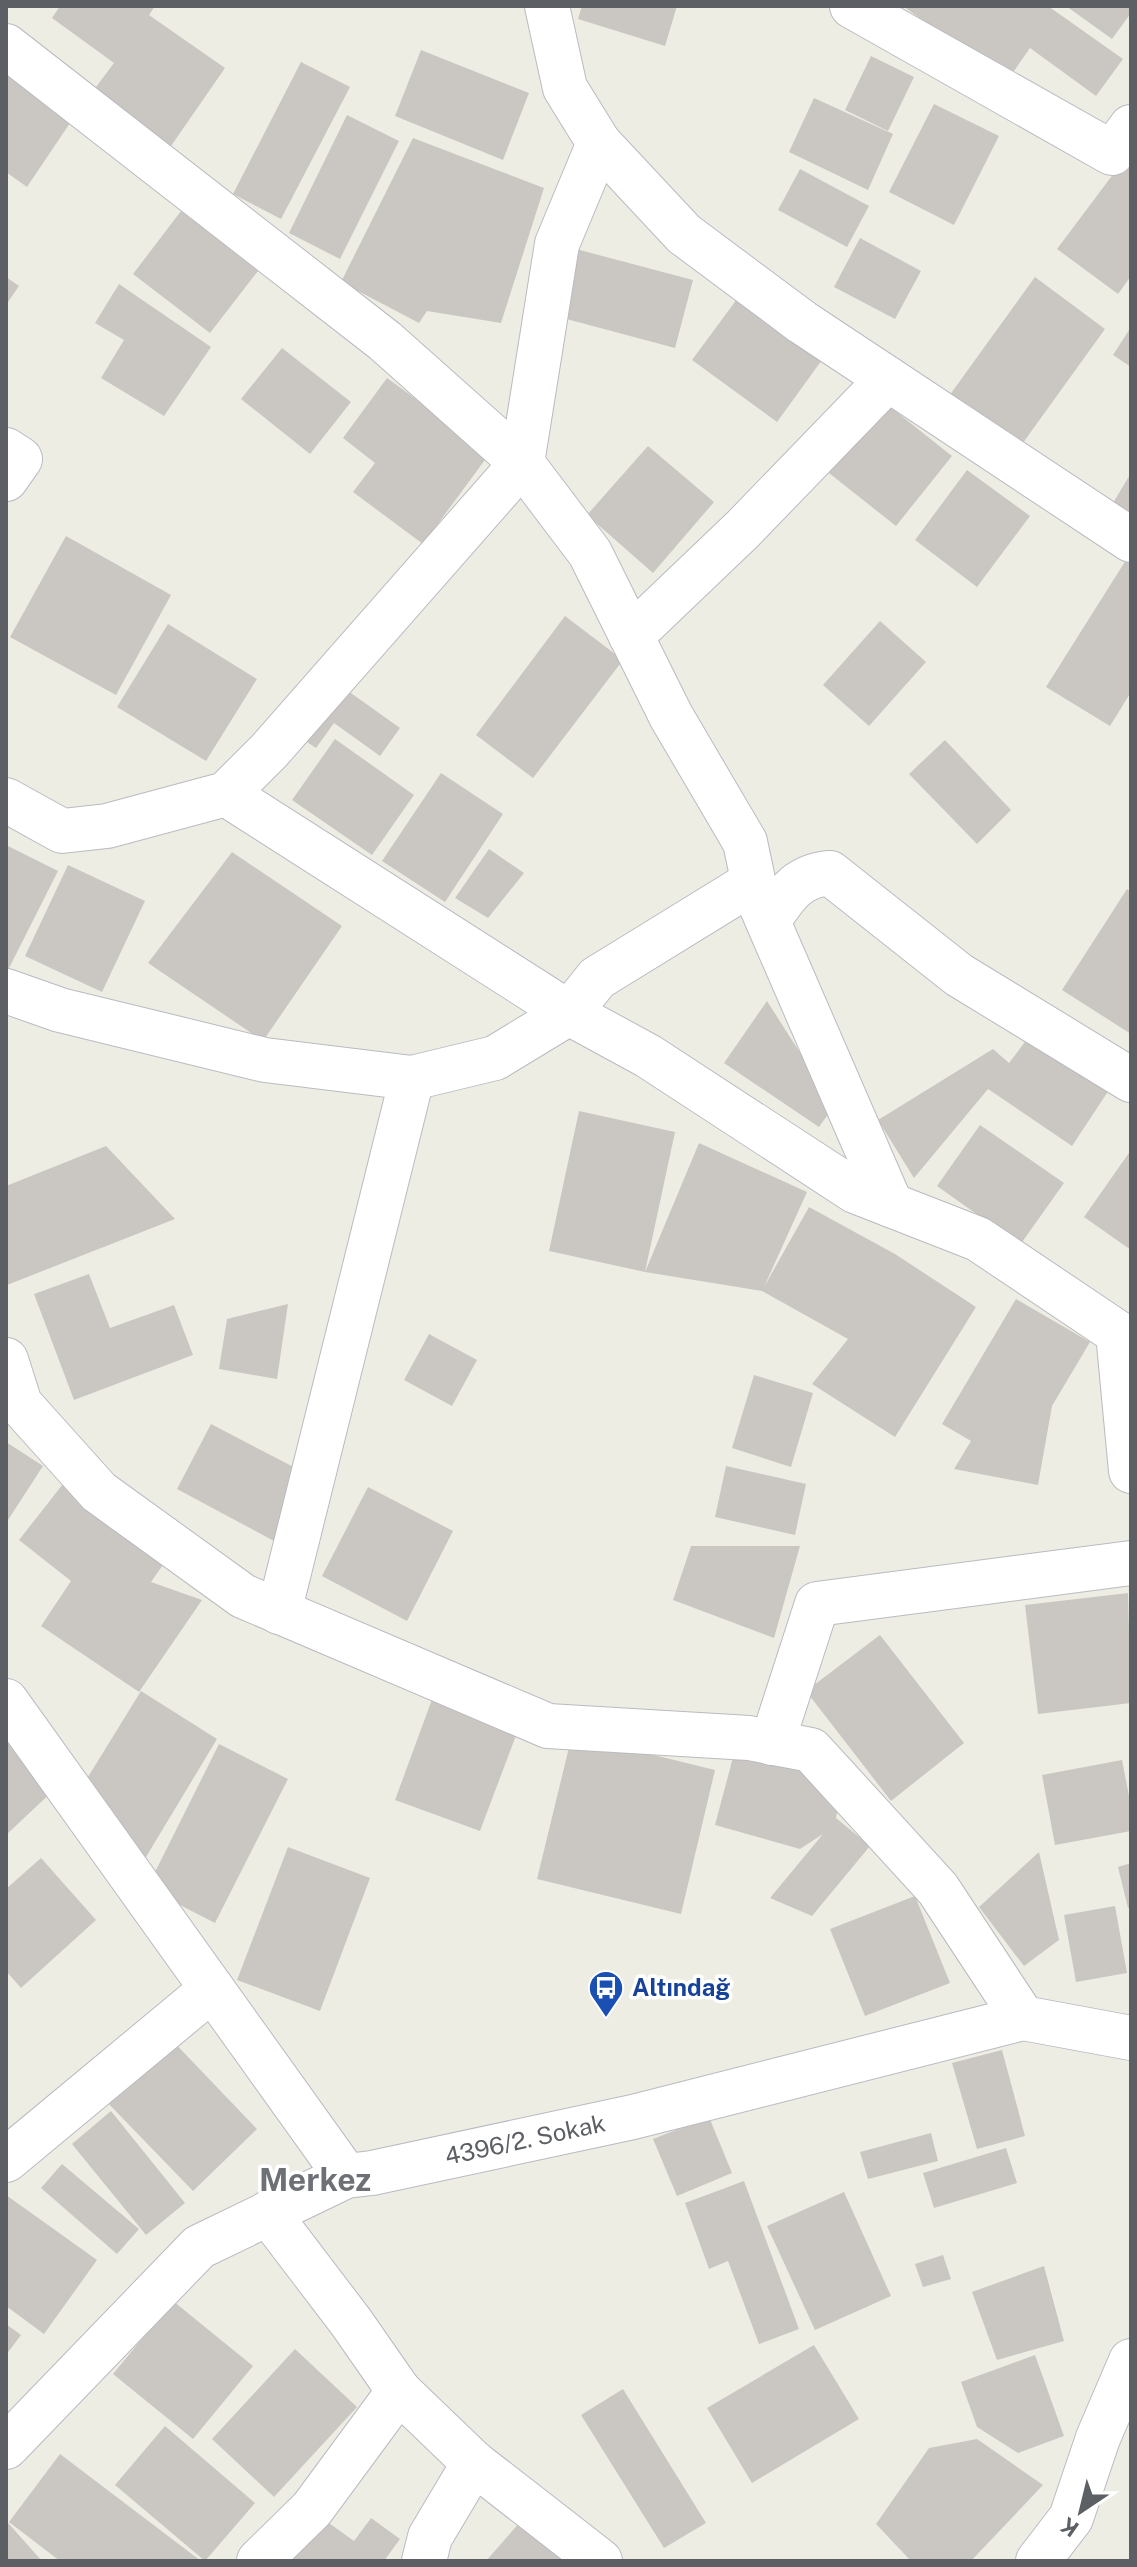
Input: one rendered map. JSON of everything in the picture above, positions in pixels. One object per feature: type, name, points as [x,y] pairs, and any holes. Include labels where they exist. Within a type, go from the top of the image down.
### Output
[{"type":"street","points":[[547,6],[565,88],[599,143],[684,234],[802,322],[1131,540]]},
{"type":"street","points":[[852,6],[1112,153],[1131,127]]},
{"type":"street","points":[[6,46],[385,341],[522,463],[590,553],[671,716],[745,842],[760,902],[891,1205]]},
{"type":"street","points":[[6,800],[62,831],[107,826],[226,794],[269,751],[522,463],[557,244],[599,143]]},
{"type":"street","points":[[631,636],[743,529],[888,379]]},
{"type":"street","points":[[6,450],[20,459],[6,479]]},
{"type":"street","points":[[226,794],[569,1013],[648,1056],[855,1191],[978,1239],[1118,1333],[1131,1471]]},
{"type":"street","points":[[6,991],[60,1010],[265,1060],[412,1078],[495,1058],[569,1013],[597,978],[760,902],[810,875],[830,873],[959,975],[1131,1080]]},
{"type":"street","points":[[279,1612],[412,1078]]},
{"type":"street","points":[[6,1360],[13,1408],[99,1492],[243,1596],[548,1726],[749,1738],[811,1750],[938,1889],[1023,2018]]},
{"type":"street","points":[[772,1743],[817,1604],[1131,1563]]},
{"type":"street","points":[[6,1701],[346,2176]]},
{"type":"street","points":[[6,2160],[212,1989]]},
{"type":"street","name":"4396/2. Sokak","points":[[6,2447],[199,2247],[346,2176],[633,2117],[1023,2018],[1131,2038]]},
{"type":"street","points":[[268,2213],[399,2391],[474,2463],[600,2561]]},
{"type":"street","points":[[1038,2561],[1071,2518],[1098,2438],[1131,2361]]},
{"type":"street","points":[[259,2561],[312,2509],[399,2391]]},
{"type":"street","points":[[424,2561],[430,2537],[474,2463]]},
{"type":"building","points":[[60,6],[155,6],[149,15],[225,68],[171,146],[93,91],[114,63],[52,18]]},
{"type":"building","points":[[582,6],[677,6],[665,46],[578,19]]},
{"type":"building","points":[[903,6],[1048,6],[1123,59],[1096,96],[1030,48],[1007,81]]},
{"type":"building","points":[[1066,6],[1131,6],[1131,13],[1112,39]]},
{"type":"building","points":[[421,50],[529,93],[503,160],[395,116]]},
{"type":"building","points":[[871,56],[914,77],[888,131],[845,110]]},
{"type":"building","points":[[301,62],[350,87],[281,219],[233,194]]},
{"type":"building","points":[[6,75],[72,120],[27,187],[6,172]]},
{"type":"building","points":[[814,98],[893,134],[868,190],[789,152]]},
{"type":"building","points":[[934,104],[999,136],[954,225],[889,192]]},
{"type":"building","points":[[347,115],[399,141],[340,259],[289,233]]},
{"type":"building","points":[[413,138],[544,188],[501,323],[427,311],[419,323],[341,282]]},
{"type":"building","points":[[1126,157],[1131,161],[1131,276],[1118,294],[1057,249]]},
{"type":"building","points":[[800,169],[869,206],[847,247],[778,210]]},
{"type":"building","points":[[181,211],[258,271],[210,333],[133,274]]},
{"type":"building","points":[[860,238],[921,271],[895,319],[834,287]]},
{"type":"building","points":[[576,249],[693,280],[675,348],[559,317]]},
{"type":"building","points":[[6,277],[19,286],[6,305]]},
{"type":"building","points":[[1035,277],[1105,329],[1015,454],[944,403]]},
{"type":"building","points":[[119,284],[211,347],[164,416],[101,378],[124,340],[95,323]]},
{"type":"building","points":[[737,299],[822,360],[777,422],[692,360]]},
{"type":"building","points":[[1131,327],[1131,367],[1113,355]]},
{"type":"building","points":[[282,348],[351,402],[310,454],[241,399]]},
{"type":"building","points":[[387,378],[490,453],[423,544],[353,492],[375,463],[343,438]]},
{"type":"building","points":[[885,403],[952,456],[896,526],[829,473]]},
{"type":"building","points":[[648,446],[714,502],[653,573],[587,515]]},
{"type":"building","points":[[967,470],[1030,516],[977,587],[915,540]]},
{"type":"building","points":[[1131,473],[1131,521],[1110,508]]},
{"type":"building","points":[[66,536],[171,595],[116,695],[10,637]]},
{"type":"building","points":[[1126,560],[1131,563],[1131,692],[1110,726],[1046,687]]},
{"type":"building","points":[[565,616],[623,660],[533,778],[476,735]]},
{"type":"building","points":[[880,621],[926,662],[869,726],[823,685]]},
{"type":"building","points":[[168,624],[257,679],[206,761],[117,707]]},
{"type":"building","points":[[341,686],[400,728],[380,756],[334,723],[316,748],[304,740]]},
{"type":"building","points":[[335,739],[414,795],[372,855],[292,800]]},
{"type":"building","points":[[945,740],[1011,810],[977,844],[909,774]]},
{"type":"building","points":[[441,773],[503,814],[445,902],[382,861]]},
{"type":"building","points":[[6,845],[58,871],[6,974]]},
{"type":"building","points":[[489,849],[524,873],[488,918],[455,898]]},
{"type":"building","points":[[232,852],[342,926],[263,1041],[148,963]]},
{"type":"building","points":[[68,865],[145,901],[102,992],[25,956]]},
{"type":"building","points":[[1127,889],[1131,892],[1131,1034],[1062,990]]},
{"type":"building","points":[[767,1001],[834,1106],[819,1127],[724,1063]]},
{"type":"building","points":[[1031,1034],[1111,1087],[1072,1146],[988,1089],[914,1178],[878,1120],[993,1049],[1009,1063]]},
{"type":"building","points":[[579,1111],[675,1132],[645,1272],[549,1251]]},
{"type":"building","points":[[980,1125],[1064,1183],[1020,1245],[937,1186]]},
{"type":"building","points":[[699,1143],[807,1192],[764,1287],[809,1207],[895,1254],[976,1307],[895,1437],[812,1384],[848,1339],[762,1291],[645,1272]]},
{"type":"building","points":[[106,1146],[175,1219],[7,1285],[6,1186]]},
{"type":"building","points":[[1131,1150],[1131,1250],[1084,1217]]},
{"type":"building","points":[[89,1274],[110,1328],[174,1305],[193,1355],[74,1400],[34,1294]]},
{"type":"building","points":[[1016,1299],[1090,1342],[1052,1406],[1038,1485],[954,1469],[971,1441],[942,1424]]},
{"type":"building","points":[[288,1304],[277,1379],[219,1369],[227,1319]]},
{"type":"building","points":[[429,1334],[477,1360],[452,1406],[404,1380]]},
{"type":"building","points":[[754,1375],[813,1393],[791,1467],[732,1448]]},
{"type":"building","points":[[211,1424],[309,1475],[274,1541],[177,1489]]},
{"type":"building","points":[[6,1442],[43,1466],[6,1523]]},
{"type":"building","points":[[726,1466],[806,1484],[795,1535],[715,1517]]},
{"type":"building","points":[[63,1484],[165,1562],[151,1582],[202,1600],[139,1692],[41,1626],[71,1581],[19,1540]]},
{"type":"building","points":[[368,1487],[453,1531],[407,1621],[322,1576]]},
{"type":"building","points":[[691,1546],[800,1546],[774,1638],[673,1600]]},
{"type":"building","points":[[1128,1593],[1131,1703],[1038,1714],[1025,1605]]},
{"type":"building","points":[[880,1635],[964,1743],[891,1801],[806,1691]]},
{"type":"building","points":[[141,1691],[217,1739],[143,1862],[88,1777]]},
{"type":"building","points":[[434,1694],[520,1725],[480,1831],[395,1800]]},
{"type":"building","points":[[6,1733],[57,1787],[6,1835]]},
{"type":"building","points":[[572,1735],[715,1770],[681,1914],[537,1879]]},
{"type":"building","points":[[219,1744],[288,1779],[215,1923],[147,1888]]},
{"type":"building","points":[[736,1746],[796,1763],[840,1796],[836,1818],[870,1846],[812,1916],[770,1898],[823,1834],[800,1849],[715,1825]]},
{"type":"building","points":[[1122,1760],[1131,1806],[1131,1831],[1055,1845],[1042,1775]]},
{"type":"building","points":[[288,1847],[370,1878],[320,2011],[237,1980]]},
{"type":"building","points":[[1039,1852],[1059,1940],[1024,1966],[979,1907]]},
{"type":"building","points":[[41,1858],[96,1920],[21,1988],[6,1971],[6,1889]]},
{"type":"building","points":[[1131,1863],[1131,1907],[1128,1908],[1118,1867]]},
{"type":"building","points":[[915,1896],[950,1983],[865,2016],[830,1929]]},
{"type":"building","points":[[1115,1906],[1127,1973],[1076,1982],[1064,1915]]},
{"type":"building","points":[[168,2036],[257,2129],[193,2191],[103,2098]]},
{"type":"building","points":[[1002,2050],[1025,2136],[977,2149],[952,2063]]},
{"type":"building","points":[[111,2111],[185,2203],[146,2235],[72,2144]]},
{"type":"building","points":[[709,2117],[732,2173],[677,2196],[653,2139]]},
{"type":"building","points":[[931,2133],[938,2161],[868,2179],[860,2152]]},
{"type":"building","points":[[1006,2148],[1017,2183],[934,2208],[923,2173]]},
{"type":"building","points":[[62,2164],[139,2229],[117,2254],[41,2188]]},
{"type":"building","points":[[744,2181],[799,2329],[759,2344],[728,2261],[709,2269],[685,2203]]},
{"type":"building","points":[[844,2192],[891,2296],[815,2330],[767,2226]]},
{"type":"building","points":[[6,2195],[97,2260],[44,2334],[6,2306]]},
{"type":"building","points":[[943,2255],[951,2279],[923,2287],[915,2264]]},
{"type":"building","points":[[1044,2266],[1064,2341],[997,2360],[972,2292]]},
{"type":"building","points":[[173,2301],[253,2366],[193,2439],[113,2374]]},
{"type":"building","points":[[6,2324],[21,2335],[6,2355]]},
{"type":"building","points":[[814,2345],[859,2419],[752,2483],[707,2408]]},
{"type":"building","points":[[295,2349],[357,2407],[274,2497],[212,2439]]},
{"type":"building","points":[[1035,2355],[1064,2436],[1018,2453],[977,2427],[961,2382]]},
{"type":"building","points":[[623,2389],[706,2523],[664,2548],[581,2415]]},
{"type":"building","points":[[165,2426],[255,2503],[205,2561],[115,2485]]},
{"type":"building","points":[[977,2439],[1043,2485],[971,2561],[911,2561],[876,2524],[929,2448]]},
{"type":"building","points":[[60,2454],[201,2561],[60,2561],[9,2522]]},
{"type":"building","points":[[528,2513],[582,2561],[486,2561]]},
{"type":"building","points":[[319,2516],[354,2541],[371,2518],[400,2539],[384,2561],[286,2561]]},
{"type":"building","points":[[6,2520],[9,2524],[42,2561],[6,2561]]},
{"type":"place","name":"Altındağ","points":[[606,2019]]},
{"type":"district","name":"Merkez","points":[[315,2180]]}]
